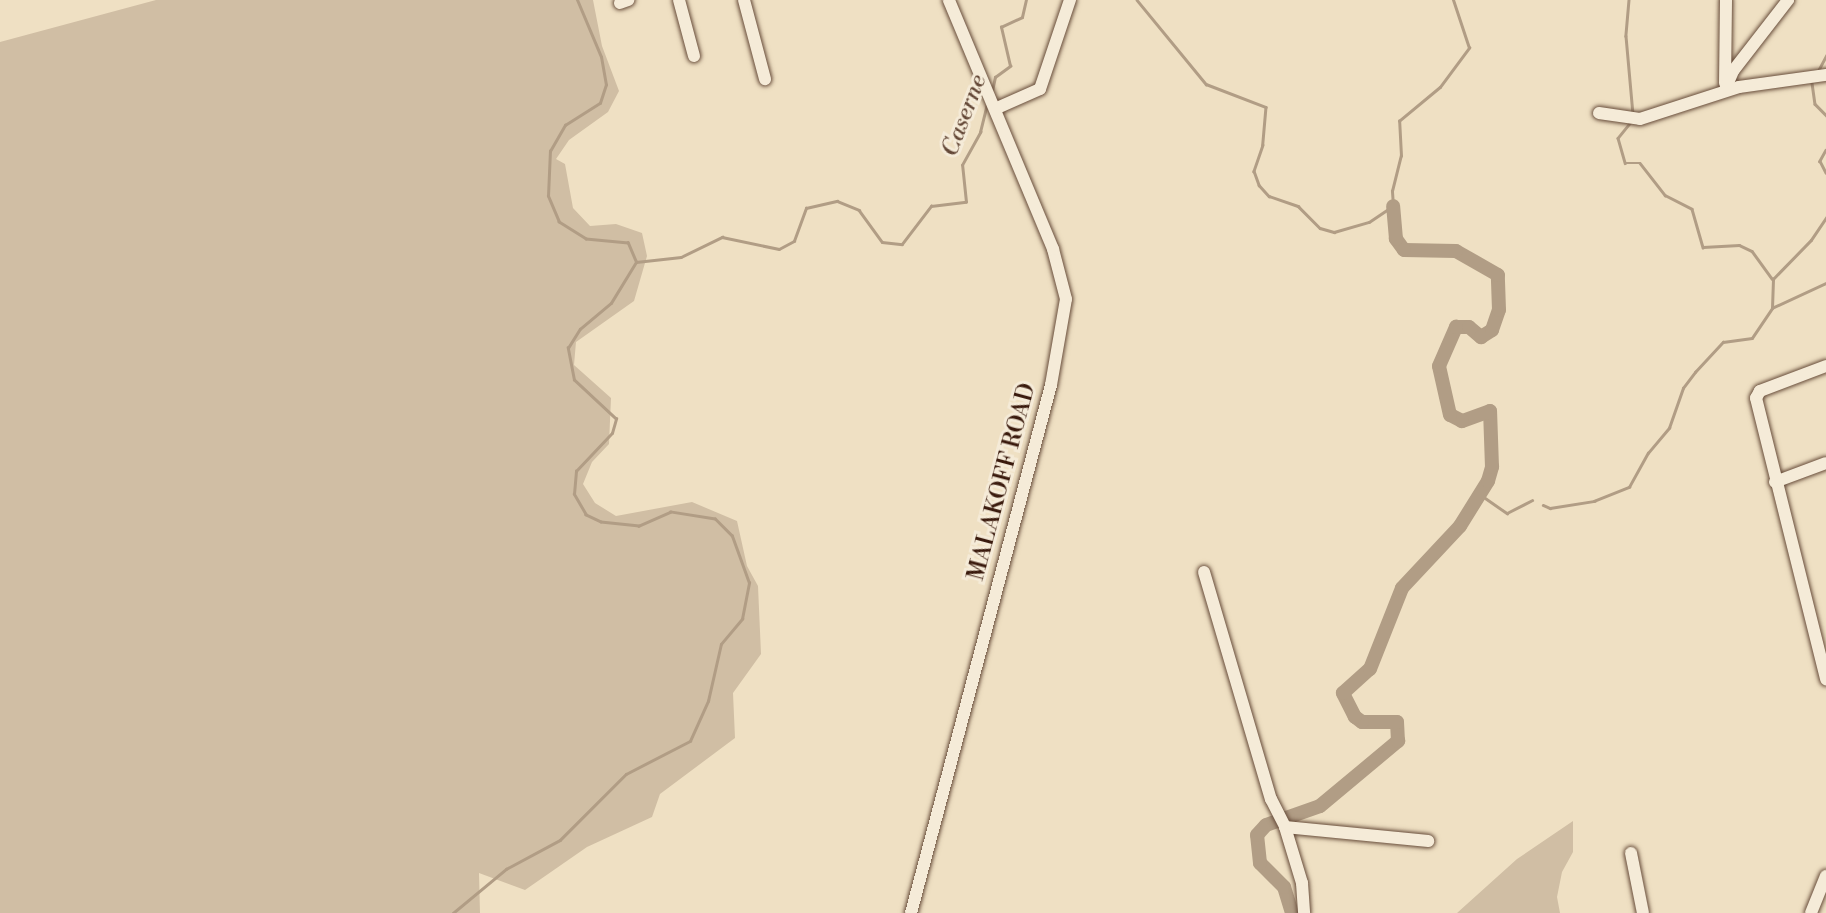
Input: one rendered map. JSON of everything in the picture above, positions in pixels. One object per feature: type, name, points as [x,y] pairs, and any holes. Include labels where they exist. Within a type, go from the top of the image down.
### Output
[{"type":"street","points":[[679,0],[694,57]]},
{"type":"street","points":[[744,0],[765,79]]},
{"type":"street","name":"MALAKOFF ROAD","points":[[911,913],[1051,385],[1066,299],[1053,248],[993,99],[949,0]]},
{"type":"street","points":[[993,99],[1040,89],[1070,0]]},
{"type":"street","points":[[1725,90],[1726,0]]},
{"type":"street","points":[[1725,90],[1733,71],[1788,0]]},
{"type":"street","points":[[1599,113],[1632,120],[1725,90],[1766,80],[1826,75]]},
{"type":"street","points":[[1826,366],[1760,391],[1756,398],[1826,679]]},
{"type":"street","points":[[1775,482],[1826,463]]},
{"type":"street","points":[[1204,572],[1271,799],[1285,827],[1302,883],[1304,913]]},
{"type":"street","points":[[1285,827],[1428,841]]},
{"type":"street","points":[[1631,853],[1643,913]]},
{"type":"street","points":[[1811,913],[1826,876]]},
{"type":"shaded area","points":[[156,0],[593,0],[602,46],[619,91],[608,112],[569,140],[556,159],[565,164],[573,208],[590,226],[616,224],[642,233],[647,256],[634,301],[576,342],[574,365],[611,398],[609,444],[592,462],[583,484],[595,503],[616,516],[692,502],[737,521],[747,566],[758,586],[761,654],[733,693],[735,738],[660,794],[652,817],[587,847],[525,890],[479,873],[480,913],[0,913],[0,42]]},
{"type":"shaded area","points":[[1573,821],[1573,852],[1562,872],[1557,897],[1560,913],[1457,913],[1517,859]]},
{"type":"waterway","points":[[453,913],[506,869],[560,840],[626,774],[690,741],[708,701],[721,644],[742,619],[749,583],[732,536],[715,519],[671,512],[639,526],[601,522],[586,515],[574,494],[576,471],[612,433],[616,419],[574,380],[568,348],[580,329],[611,303],[636,262],[628,243],[586,239],[559,222],[548,196],[550,151],[565,125],[600,103],[606,85],[601,57],[577,0]]},
{"type":"waterway","name":"Caserne","points":[[992,91],[995,77],[1010,66],[1001,27],[1022,17],[1026,0]]},
{"type":"waterway","points":[[1137,0],[1206,84],[1266,107],[1263,145],[1254,171],[1259,185],[1269,196],[1298,206],[1320,228],[1334,232],[1369,222],[1393,206],[1392,191],[1401,156],[1399,121],[1440,87],[1469,48],[1453,0]]},
{"type":"waterway","points":[[1629,0],[1626,36],[1633,115]]},
{"type":"waterway","points":[[1819,69],[1826,56]]},
{"type":"waterway","points":[[1812,83],[1815,104],[1826,115]]},
{"type":"waterway","name":"Caserne","points":[[636,262],[681,257],[722,237],[779,249],[794,241],[806,208],[837,201],[859,210],[882,242],[902,244],[931,206],[966,202],[962,165],[980,132],[987,103]]},
{"type":"waterway","points":[[1632,121],[1618,138],[1625,163],[1640,163],[1665,195],[1692,209],[1703,247],[1739,245],[1752,251],[1772,279]]},
{"type":"waterway","points":[[1826,150],[1820,161],[1826,173]]},
{"type":"waterway","points":[[1292,913],[1284,887],[1260,863],[1257,835],[1266,825],[1320,806],[1398,741],[1397,722],[1362,722],[1355,717],[1343,693],[1370,669],[1402,588],[1460,526],[1488,481],[1492,467],[1490,411],[1462,421],[1450,415],[1439,366],[1456,327],[1469,327],[1481,337],[1492,330],[1499,310],[1498,275],[1456,251],[1404,250],[1396,239],[1393,206]]},
{"type":"waterway","points":[[1543,505],[1550,508],[1594,501],[1629,487],[1648,453],[1669,428],[1683,388],[1723,342],[1752,338],[1772,308],[1773,279],[1811,240],[1826,218]]},
{"type":"waterway","points":[[1772,308],[1826,283]]},
{"type":"waterway","points":[[1481,495],[1507,513],[1532,500]]}]
